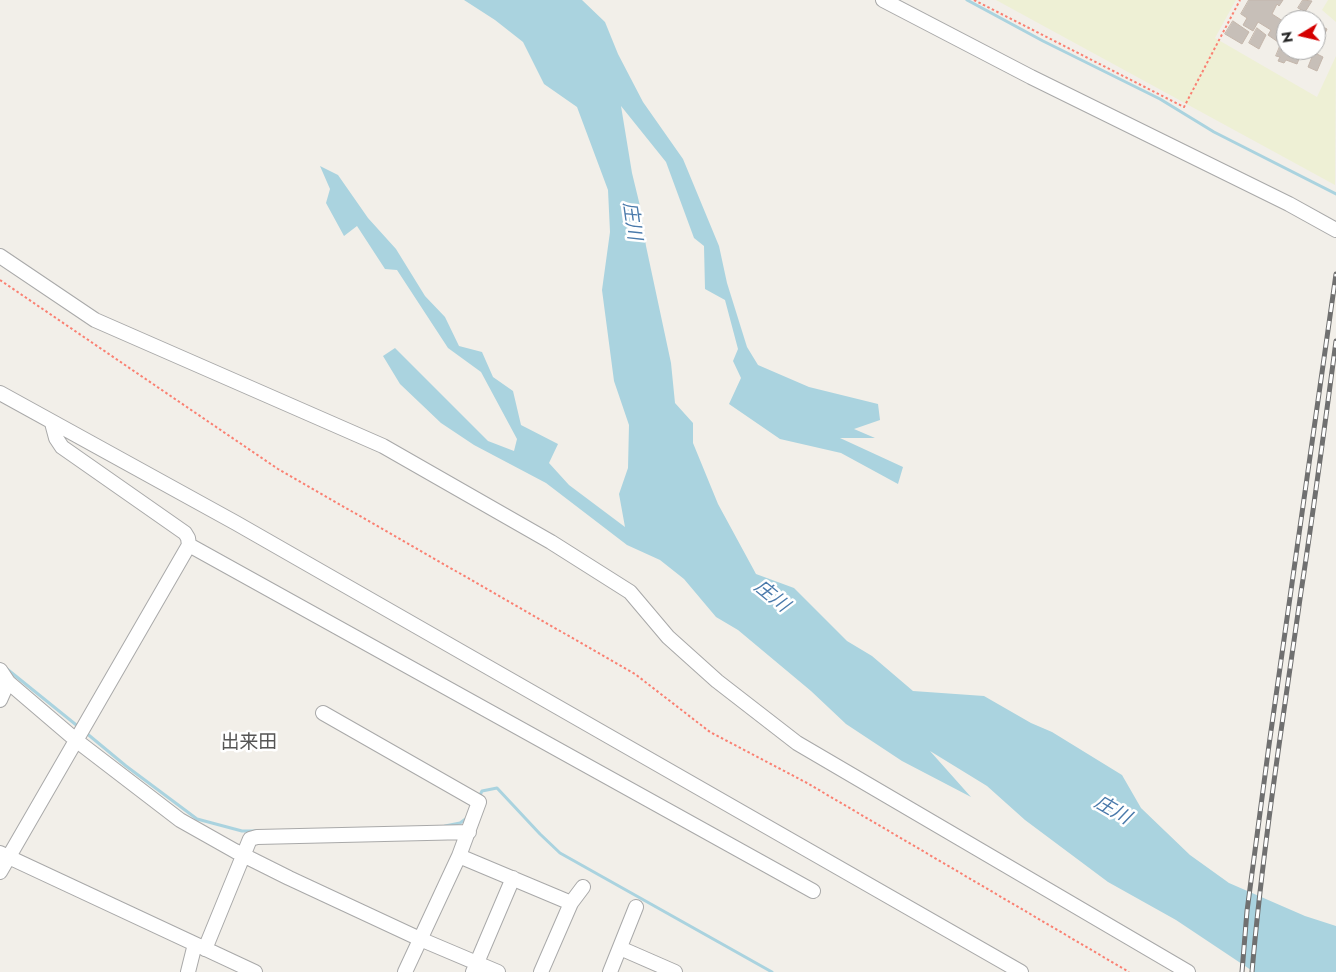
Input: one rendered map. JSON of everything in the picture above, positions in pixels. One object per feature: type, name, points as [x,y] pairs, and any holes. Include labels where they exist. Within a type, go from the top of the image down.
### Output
[{"type":"street","points":[[883,0],[1031,77],[1290,204],[1336,230]]},
{"type":"street","points":[[1290,204],[1336,221]]},
{"type":"street","points":[[0,256],[96,320],[383,446],[551,542],[630,592],[668,637],[703,669],[798,743],[1188,972]]},
{"type":"street","points":[[0,393],[236,523],[1021,972]]},
{"type":"street","points":[[0,872],[5,855],[77,741],[189,545],[185,533],[62,447],[56,438],[52,423]]},
{"type":"street","points":[[189,545],[813,891]]},
{"type":"street","points":[[4,676],[77,741],[180,820],[235,851],[289,878],[476,967],[498,972]]},
{"type":"street","points":[[0,700],[4,676]]},
{"type":"street","points":[[323,713],[479,802],[459,856],[405,972]]},
{"type":"street","points":[[188,972],[245,855],[250,839],[256,837],[469,832]]},
{"type":"street","points":[[5,855],[256,972]]},
{"type":"street","points":[[459,856],[571,903]]},
{"type":"street","points":[[476,967],[513,878]]},
{"type":"street","points":[[541,972],[571,903],[583,887]]},
{"type":"street","points":[[610,972],[636,907]]},
{"type":"street","points":[[620,948],[675,972]]},
{"type":"path","points":[[974,0],[1184,107],[1240,0]]},
{"type":"path","points":[[0,280],[278,469],[635,674],[710,732],[807,783],[1129,972]]},
{"type":"green space","points":[[996,0],[1236,0],[1215,38],[1317,97],[1336,56],[1335,185]]},
{"type":"green space","points":[[1328,0],[1336,0],[1336,22],[1326,13],[1326,10],[1322,10]]},
{"type":"water","name":"庄川","points":[[464,0],[582,0],[605,22],[618,54],[643,102],[683,159],[719,246],[727,283],[747,347],[758,365],[809,387],[878,404],[880,420],[854,429],[875,438],[840,438],[903,467],[898,484],[841,453],[780,439],[729,404],[741,378],[733,361],[738,349],[725,300],[705,289],[704,246],[694,238],[666,162],[621,106],[646,246],[671,363],[675,403],[693,423],[693,443],[718,504],[756,574],[794,588],[847,641],[872,656],[913,691],[984,696],[1031,723],[1052,732],[1122,775],[1141,808],[1190,855],[1229,883],[1305,916],[1336,926],[1336,972],[1254,972],[1176,920],[1108,882],[1025,820],[987,786],[930,751],[971,797],[902,761],[846,724],[811,691],[738,630],[716,617],[684,579],[660,560],[627,545],[546,483],[474,445],[441,423],[400,384],[383,356],[395,348],[488,441],[514,451],[517,439],[481,372],[448,348],[397,270],[385,269],[357,226],[344,236],[326,203],[330,189],[320,166],[338,175],[368,218],[396,249],[425,296],[445,317],[459,346],[482,352],[493,377],[513,391],[521,425],[558,444],[549,463],[569,485],[625,527],[619,494],[628,468],[629,425],[614,381],[602,290],[610,232],[608,190],[577,107],[544,84],[523,42],[495,20]]},
{"type":"building","points":[[1249,0],[1283,0],[1279,6],[1277,4],[1272,14],[1276,17],[1276,41],[1268,35],[1271,30],[1258,22],[1253,31],[1243,25],[1247,18],[1241,14]]},
{"type":"building","points":[[1303,0],[1312,1],[1306,10],[1298,8]]},
{"type":"building","points":[[1233,21],[1249,32],[1242,44],[1225,34]]},
{"type":"building","points":[[1257,28],[1266,35],[1259,49],[1249,43]]},
{"type":"building","points":[[1286,60],[1299,60],[1297,64]]},
{"type":"building","points":[[1311,60],[1322,60],[1317,71],[1308,67]]},
{"type":"waterway","points":[[967,0],[1043,41],[1160,99],[1214,132],[1336,194]]},
{"type":"waterway","points":[[7,669],[80,728]]},
{"type":"waterway","points":[[85,732],[126,766],[197,819],[242,831],[257,831]]},
{"type":"waterway","points":[[479,797],[482,791],[497,788],[560,853],[772,972]]},
{"type":"waterway","points":[[445,826],[460,823],[467,818]]},
{"type":"railway","points":[[1242,972],[1247,911],[1269,745],[1336,274]]},
{"type":"railway","points":[[1252,972],[1274,782],[1336,341]]},
{"type":"district","name":"出来田","points":[[249,743]]}]
